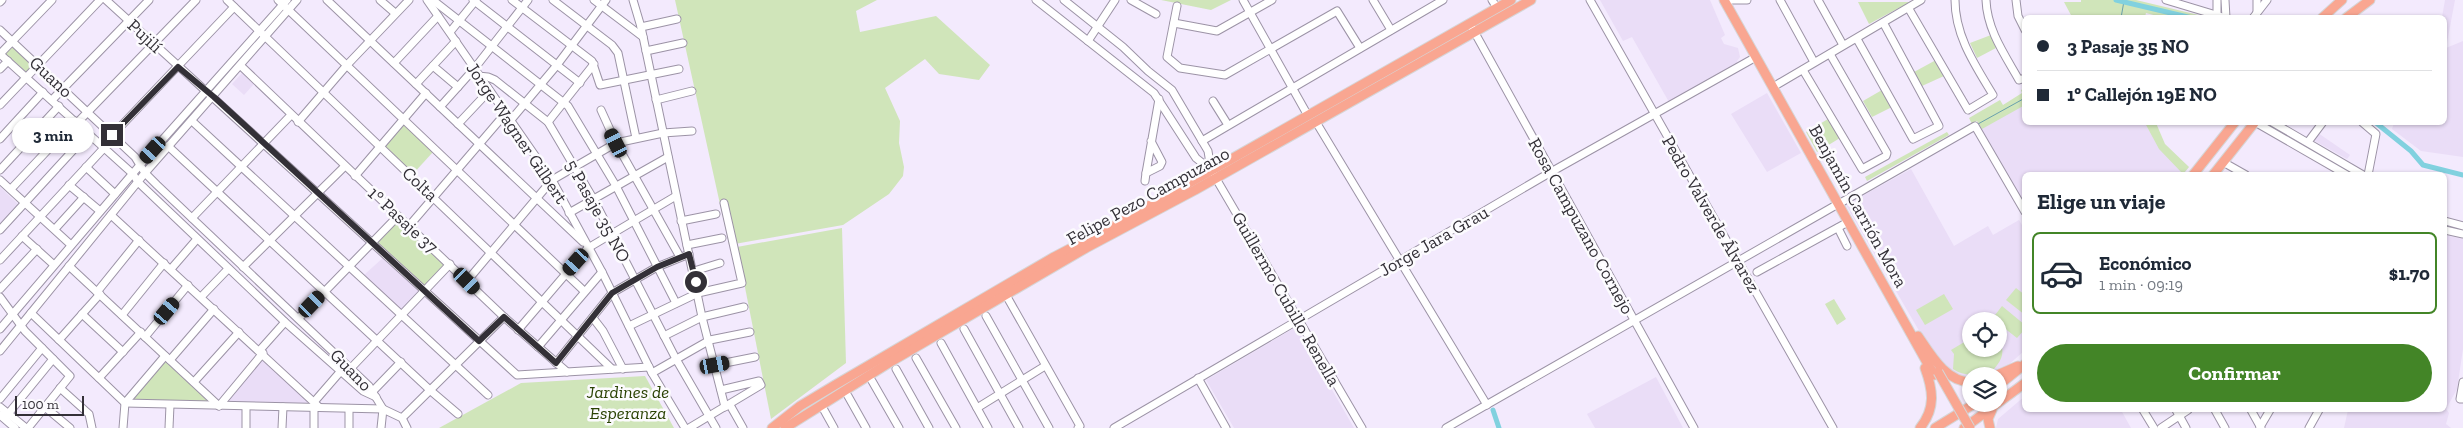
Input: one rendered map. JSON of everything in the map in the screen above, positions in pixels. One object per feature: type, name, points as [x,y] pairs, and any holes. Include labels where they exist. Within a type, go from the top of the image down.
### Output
[{"type":"main road","name":"Felipe Pezo Campuzano","points":[[1214,174],[1307,114],[1482,17],[1494,4],[1511,0]]},
{"type":"main road","name":"Felipe Pezo Campuzano","points":[[772,428],[800,406],[835,385],[1056,260],[1214,174],[1316,122],[1531,0]]},
{"type":"main road","name":"Benjamín Carrión Mora","points":[[1724,0],[1916,336],[1964,428]]},
{"type":"main road","name":"Benjamín Carrión Mora","points":[[1730,0],[1778,84],[1848,222],[1916,336]]},
{"type":"main road","points":[[2325,15],[2342,0]]},
{"type":"main road","points":[[2350,15],[2370,0]]},
{"type":"main road","points":[[1482,17],[1482,21],[1487,26]]},
{"type":"main road","points":[[2195,172],[2234,125]]},
{"type":"main road","points":[[2215,172],[2253,125]]},
{"type":"main road","name":"Felipe Pezo Campuzano","points":[[785,428],[892,361],[1006,295],[1056,260]]},
{"type":"main road","points":[[1916,336],[1947,372],[1956,379],[1962,380]]},
{"type":"main road","points":[[1916,336],[1933,397],[1930,415],[1920,428]]},
{"type":"main road","points":[[2007,371],[2022,365]]},
{"type":"main road","points":[[2007,379],[2022,366]]},
{"type":"main road","name":"Benjamín Carrión Mora","points":[[1936,373],[1970,428]]},
{"type":"main road","points":[[2007,397],[2022,385]]},
{"type":"main road","points":[[2007,400],[2022,391]]},
{"type":"main road","points":[[1936,428],[1962,412]]},
{"type":"main road","points":[[1964,428],[1987,412]]},
{"type":"main road","points":[[1990,428],[1988,419],[1992,412]]},
{"type":"street","points":[[0,54],[52,0]]},
{"type":"street","points":[[0,105],[100,0]]},
{"type":"street","name":"Pujilí","points":[[106,0],[517,375],[566,372]]},
{"type":"street","points":[[52,100],[149,0]]},
{"type":"street","points":[[10,189],[196,0]]},
{"type":"street","name":"Colta","points":[[227,0],[612,369]]},
{"type":"street","points":[[0,329],[140,165],[263,33],[288,11],[297,0]]},
{"type":"street","points":[[327,0],[587,247]]},
{"type":"street","points":[[380,0],[395,13]]},
{"type":"street","points":[[298,122],[370,40],[409,0]]},
{"type":"street","points":[[512,0],[594,64],[598,83],[602,85],[624,82],[679,69]]},
{"type":"street","points":[[440,107],[474,69],[528,0]]},
{"type":"street","points":[[554,0],[615,48],[619,56],[636,138]]},
{"type":"street","points":[[594,0],[604,3],[643,37]]},
{"type":"street","points":[[633,0],[641,27],[702,316],[710,340],[721,390],[727,406],[743,428]]},
{"type":"street","name":"Guillermo Cubillo Renella","points":[[1036,0],[1159,99],[1196,158],[1214,174]]},
{"type":"street","name":"Guillermo Cubillo Renella","points":[[1064,0],[1098,26],[1172,90],[1208,150],[1214,174],[1362,428]]},
{"type":"street","points":[[1088,41],[1115,0]]},
{"type":"street","points":[[1132,0],[1156,14]]},
{"type":"street","points":[[1243,0],[1307,114]]},
{"type":"street","points":[[1174,23],[1217,31],[1272,0]]},
{"type":"street","points":[[1373,0],[1390,30]]},
{"type":"street","points":[[1202,140],[1443,0]]},
{"type":"street","name":"Pedro Valverde Álvarez","points":[[1590,0],[1833,428]]},
{"type":"street","points":[[1730,0],[1747,0]]},
{"type":"street","points":[[1780,0],[1814,62]]},
{"type":"street","points":[[1818,0],[1843,45]]},
{"type":"street","points":[[1778,84],[1843,45],[1884,24],[1921,0]]},
{"type":"street","points":[[1908,9],[1968,110],[1992,96],[1962,39],[1955,12],[1955,0]]},
{"type":"street","points":[[1986,0],[1986,17],[2002,51],[2019,80],[2022,79]]},
{"type":"street","points":[[2016,0],[2018,16],[2022,24]]},
{"type":"street","points":[[2166,0],[2184,2],[2215,15]]},
{"type":"street","points":[[2217,0],[2217,15]]},
{"type":"street","points":[[2225,0],[2226,15]]},
{"type":"street","points":[[2255,15],[2256,0]]},
{"type":"street","points":[[2255,15],[2267,0]]},
{"type":"street","points":[[450,32],[475,1],[580,83]]},
{"type":"street","points":[[0,350],[168,146],[240,66],[282,2],[288,11],[584,291]]},
{"type":"street","points":[[432,2],[564,102],[616,186],[676,303]]},
{"type":"street","name":"Jorge Wagner Gilbert","points":[[432,2],[438,16],[478,76],[552,180],[602,272],[650,370],[687,428]]},
{"type":"street","points":[[510,121],[558,65],[604,3]]},
{"type":"street","points":[[1177,6],[1166,58],[1180,68],[1225,75],[1338,11],[1360,48]]},
{"type":"street","points":[[0,260],[86,167],[112,135],[234,7]]},
{"type":"street","points":[[394,63],[438,16]]},
{"type":"street","points":[[641,27],[677,19]]},
{"type":"street","name":"Rosa Campuzano Cornejo","points":[[1470,24],[1694,428]]},
{"type":"street","points":[[1857,39],[1913,139],[1939,126],[1884,24]]},
{"type":"street","name":"Guano","points":[[0,30],[135,156],[145,174],[351,368],[375,394]]},
{"type":"street","points":[[416,84],[456,42]]},
{"type":"street","points":[[646,51],[683,43]]},
{"type":"street","name":"Guano","points":[[0,54],[133,174],[138,182],[197,240],[340,372],[363,391],[375,394]]},
{"type":"street","points":[[1803,70],[1862,169],[1887,155],[1830,54]]},
{"type":"street","name":"Jorge Jara Grau","points":[[1114,428],[1551,172],[1756,57]]},
{"type":"street","points":[[0,69],[8,61]]},
{"type":"street","points":[[548,122],[594,64]]},
{"type":"street","name":"1° Pasaje 37","points":[[240,66],[504,317],[566,372]]},
{"type":"street","points":[[434,66],[458,87]]},
{"type":"street","name":"5 Pasaje 35 NO","points":[[478,76],[492,78],[548,122],[594,200],[676,359],[716,428]]},
{"type":"street","points":[[458,124],[489,91]]},
{"type":"street","points":[[656,100],[692,91]]},
{"type":"street","points":[[0,139],[43,92]]},
{"type":"street","points":[[355,176],[426,93]]},
{"type":"street","points":[[1145,181],[1159,99]]},
{"type":"street","points":[[1213,101],[1228,125]]},
{"type":"street","points":[[0,170],[59,106]]},
{"type":"street","points":[[601,110],[616,143],[636,175],[680,257]]},
{"type":"street","points":[[409,226],[505,114]]},
{"type":"street","points":[[192,218],[291,115]]},
{"type":"street","points":[[192,121],[241,169],[455,367],[488,395]]},
{"type":"street","points":[[1316,122],[1487,405]]},
{"type":"street","points":[[2260,125],[2340,170]]},
{"type":"street","points":[[2277,125],[2308,142],[2340,170]]},
{"type":"street","points":[[2308,142],[2321,125]]},
{"type":"street","points":[[2366,125],[2376,134],[2369,172]]},
{"type":"street","points":[[1446,428],[1975,126],[2022,207]]},
{"type":"street","points":[[467,281],[552,180],[616,143],[663,133],[692,131]]},
{"type":"street","points":[[0,230],[88,134]]},
{"type":"street","points":[[1146,173],[1160,166],[1162,162],[1151,140]]},
{"type":"street","points":[[168,146],[458,414]]},
{"type":"street","points":[[570,212],[668,157]]},
{"type":"street","points":[[2223,162],[2241,172]]},
{"type":"street","points":[[243,267],[344,166]]},
{"type":"street","points":[[86,167],[115,194]]},
{"type":"street","points":[[0,180],[71,245]]},
{"type":"street","points":[[69,185],[100,211]]},
{"type":"street","points":[[518,330],[587,247],[676,196]]},
{"type":"street","points":[[54,229],[84,197]]},
{"type":"street","points":[[629,326],[698,293],[742,283],[724,203]]},
{"type":"street","points":[[111,214],[261,352],[316,406]]},
{"type":"street","points":[[681,220],[716,214]]},
{"type":"street","points":[[298,318],[398,216]]},
{"type":"street","points":[[2447,221],[2460,225],[2463,217]]},
{"type":"street","points":[[1757,272],[1848,222]]},
{"type":"street","points":[[1838,228],[1847,246]]},
{"type":"street","points":[[2447,230],[2463,234]]},
{"type":"street","points":[[22,236],[54,265]]},
{"type":"street","points":[[688,245],[722,238]]},
{"type":"street","points":[[59,340],[99,293],[139,240]]},
{"type":"street","points":[[171,269],[197,240]]},
{"type":"street","points":[[0,290],[36,250]]},
{"type":"street","points":[[556,363],[594,318],[612,293],[657,267],[689,254]]},
{"type":"street","points":[[122,315],[164,263]]},
{"type":"street","points":[[694,271],[720,263]]},
{"type":"street","points":[[351,368],[450,264]]},
{"type":"street","points":[[69,266],[219,406]]},
{"type":"street","points":[[201,297],[228,269]]},
{"type":"street","points":[[538,347],[602,272]]},
{"type":"street","points":[[99,378],[123,352],[143,335],[188,285]]},
{"type":"street","points":[[1006,295],[1080,426],[1078,428]]},
{"type":"street","points":[[0,297],[21,325],[70,376],[28,428],[0,407]]},
{"type":"street","points":[[664,336],[702,316],[744,307]]},
{"type":"street","points":[[123,428],[125,403],[214,309]]},
{"type":"street","points":[[31,313],[125,403],[383,409],[402,418],[408,428]]},
{"type":"street","points":[[82,314],[123,352]]},
{"type":"street","points":[[986,316],[1049,428]]},
{"type":"street","points":[[402,418],[504,317]]},
{"type":"street","points":[[594,318],[604,331],[623,369]]},
{"type":"street","points":[[219,406],[285,322]]},
{"type":"street","points":[[964,329],[1018,428]]},
{"type":"street","points":[[194,382],[239,332]]},
{"type":"street","points":[[566,372],[612,369],[650,370],[676,359],[710,340],[750,332]]},
{"type":"street","points":[[941,343],[988,428]]},
{"type":"street","points":[[0,399],[42,348]]},
{"type":"street","points":[[715,365],[755,357]]},
{"type":"street","points":[[916,358],[956,428]]},
{"type":"street","points":[[8,414],[53,359]]},
{"type":"street","points":[[381,428],[383,409],[375,394],[401,362]]},
{"type":"street","points":[[976,408],[1045,366]]},
{"type":"street","points":[[896,369],[929,428]]},
{"type":"street","points":[[314,428],[316,406],[340,372]]},
{"type":"street","points":[[1198,378],[1226,428]]},
{"type":"street","points":[[687,428],[760,387],[761,383],[759,381],[721,390]]},
{"type":"street","points":[[872,381],[899,428]]},
{"type":"street","points":[[2462,396],[2463,382]]},
{"type":"street","points":[[60,388],[89,414],[92,428]]},
{"type":"street","points":[[848,396],[866,428]]},
{"type":"street","points":[[169,428],[170,405]]},
{"type":"street","points":[[45,407],[61,425],[70,428]]},
{"type":"street","points":[[246,407],[246,428]]},
{"type":"street","points":[[282,428],[283,407]]},
{"type":"street","points":[[348,428],[349,408]]},
{"type":"street","points":[[824,410],[834,428]]},
{"type":"street","points":[[2144,412],[2154,428]]},
{"type":"street","points":[[2216,412],[2224,428]]},
{"type":"street","points":[[2252,412],[2261,428]]},
{"type":"street","points":[[2261,428],[2269,412]]},
{"type":"street","points":[[2309,428],[2318,412]]},
{"type":"street","points":[[2161,428],[2178,413],[2186,428]]},
{"type":"street","points":[[0,415],[15,428]]},
{"type":"shaded area","points":[[1600,0],[1710,0],[1725,35],[1721,38],[1724,44],[1738,48],[1740,57],[1737,61],[1738,63],[1669,102],[1632,37],[1623,41]]},
{"type":"shaded area","points":[[2445,0],[2455,0],[2447,43],[2447,15],[2442,15]]},
{"type":"shaded area","points":[[2463,41],[2463,157],[2421,151],[2392,129],[2393,125],[2447,125],[2447,48]]},
{"type":"shaded area","points":[[242,73],[254,84],[244,95],[232,84]]},
{"type":"shaded area","points":[[1767,93],[1801,153],[1767,172],[1731,114]]},
{"type":"shaded area","points":[[2022,103],[2022,125],[2149,125],[2162,144],[2189,167],[2185,172],[2022,172],[2022,211],[1976,127]]},
{"type":"shaded area","points":[[2318,133],[2350,155],[2347,159],[2313,140]]},
{"type":"shaded area","points":[[1911,169],[1954,246],[1988,226],[1993,235],[2019,220],[2022,225],[2022,353],[2006,367],[1962,367],[1962,377],[1943,363],[1921,334],[1846,205]]},
{"type":"shaded area","points":[[0,187],[19,205],[0,225]]},
{"type":"shaded area","points":[[2447,235],[2463,239],[2463,349],[2457,389],[2447,407]]},
{"type":"shaded area","points":[[385,256],[421,291],[401,312],[363,276]]},
{"type":"shaded area","points":[[1296,327],[1354,428],[1234,428],[1206,380]]},
{"type":"shaded area","points":[[262,358],[308,402],[306,404],[223,405]]},
{"type":"shaded area","points":[[1656,377],[1683,428],[1595,428],[1587,414]]},
{"type":"shaded area","points":[[2022,399],[2022,412],[2122,412],[2131,428],[1996,428],[1998,419]]},
{"type":"shaded area","points":[[2447,410],[2449,413],[2446,424],[2451,428],[2344,428],[2348,412],[2447,412]]},
{"type":"green space","points":[[675,0],[877,0],[856,11],[860,32],[936,16],[990,65],[979,80],[939,74],[925,59],[885,88],[900,121],[899,143],[904,167],[903,176],[889,194],[843,225],[729,245]]},
{"type":"green space","points":[[1161,0],[1231,0],[1211,10]]},
{"type":"green space","points":[[2081,0],[2136,0],[2199,15],[2154,15],[2146,13],[2146,15],[2071,15],[2064,2],[2081,2]]},
{"type":"green space","points":[[1858,2],[1910,2],[1869,24]]},
{"type":"green space","points":[[1991,35],[1996,48],[1977,58],[1970,43]]},
{"type":"green space","points":[[12,46],[32,65],[26,72],[5,53]]},
{"type":"green space","points":[[1936,60],[1944,76],[1922,86],[1914,72]]},
{"type":"green space","points":[[1882,90],[1892,107],[1872,117],[1863,101]]},
{"type":"green space","points":[[2022,93],[2022,107],[1982,129],[1977,121],[1972,124],[1969,118],[2000,100],[2003,105]]},
{"type":"green space","points":[[1828,119],[1840,138],[1817,152],[1806,132]]},
{"type":"green space","points":[[403,124],[433,152],[412,175],[383,147]]},
{"type":"green space","points":[[2146,125],[2157,125],[2165,144],[2189,167],[2185,172],[2181,172],[2159,149]]},
{"type":"green space","points":[[1947,132],[1949,135],[1867,181],[1865,177]]},
{"type":"green space","points":[[400,218],[447,263],[425,286],[376,241]]},
{"type":"green space","points":[[842,228],[846,363],[771,419],[737,247]]},
{"type":"green space","points":[[2016,288],[2022,293],[2022,313],[2006,300]]},
{"type":"green space","points":[[1944,294],[1953,309],[1925,325],[1916,310]]},
{"type":"green space","points":[[1834,299],[1846,319],[1837,325],[1825,304]]},
{"type":"green space","points":[[2002,306],[2022,323],[2022,332],[2017,338],[2007,330],[2007,312],[1997,312]]},
{"type":"green space","points":[[1962,343],[1962,357],[2001,357],[1995,367],[1962,367],[1962,374],[1953,369],[1954,354],[1951,350]]},
{"type":"green space","points":[[165,358],[215,404],[128,401]]},
{"type":"green space","name":"Jardines de Esperanza","points":[[645,376],[674,428],[439,428],[521,383]]},
{"type":"waterway","points":[[2116,0],[2179,15]]},
{"type":"waterway","points":[[2122,15],[2124,1]]},
{"type":"waterway","points":[[1978,124],[2022,100]]},
{"type":"waterway","points":[[2379,125],[2411,151],[2423,165],[2463,175]]},
{"type":"waterway","points":[[1493,410],[1499,428]]},
{"type":"route","points":[[112,135],[178,67],[214,97],[479,341],[504,317],[556,363],[594,318],[612,293],[657,267],[689,254],[696,282]]}]
